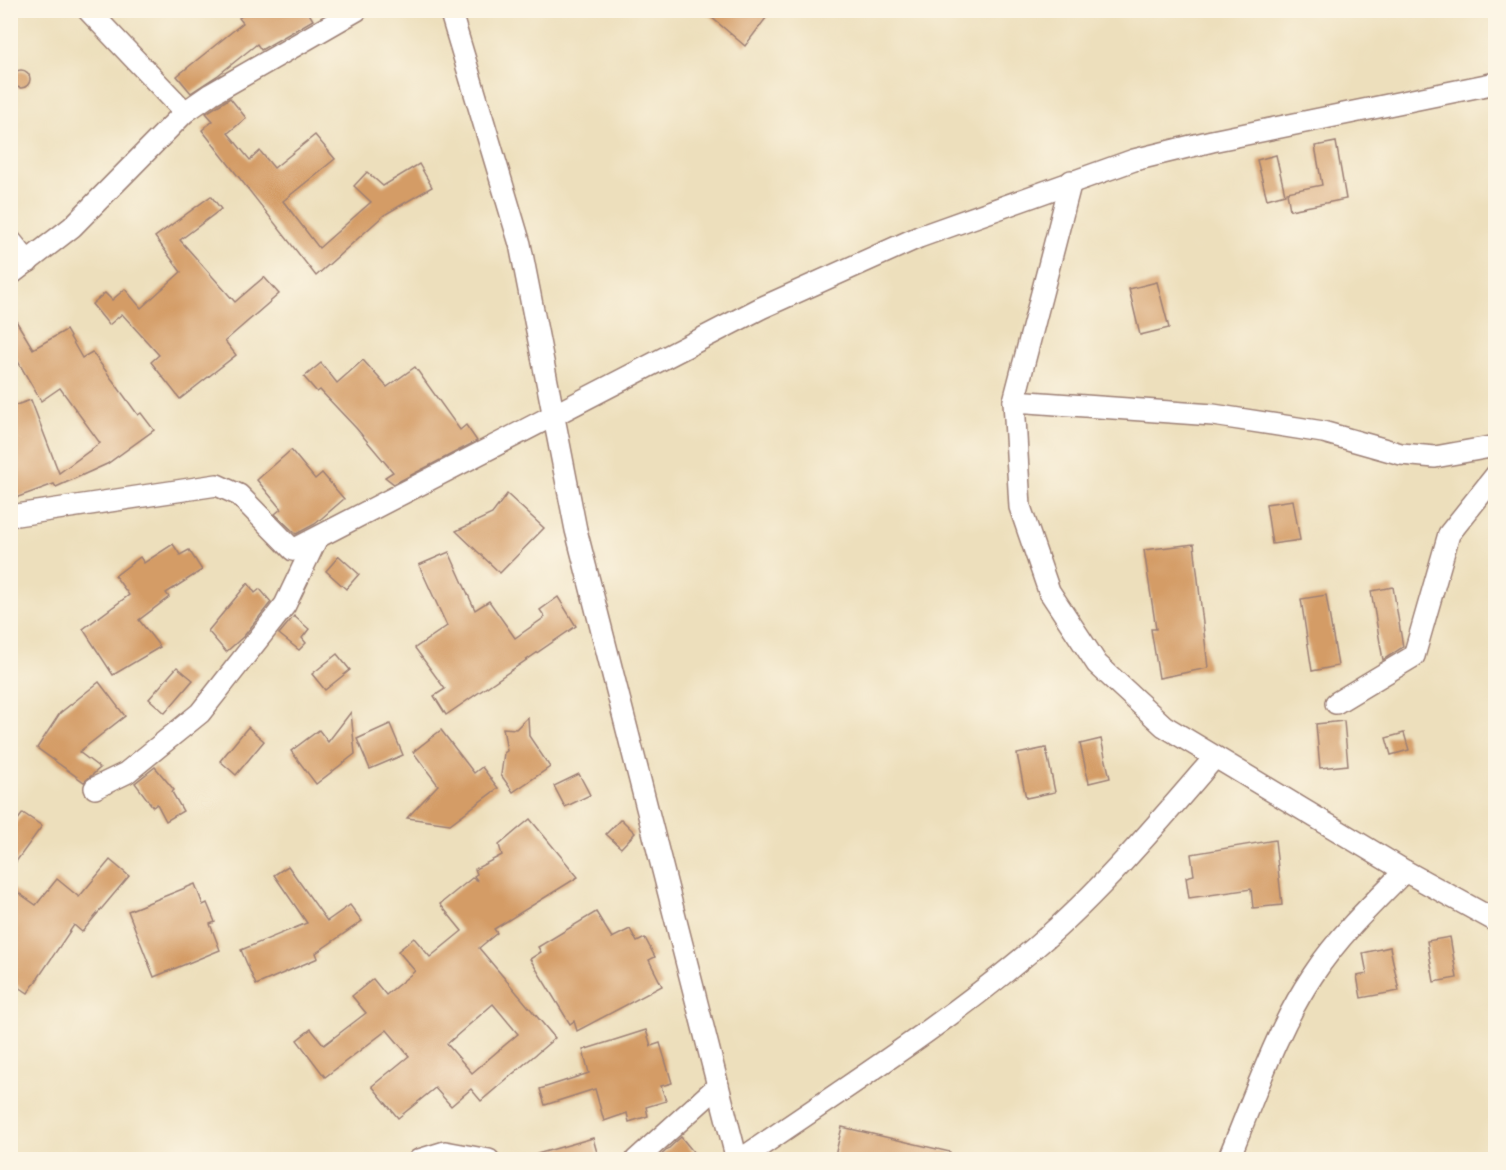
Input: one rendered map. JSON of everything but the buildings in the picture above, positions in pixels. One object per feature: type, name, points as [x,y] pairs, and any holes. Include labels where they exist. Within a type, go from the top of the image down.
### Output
[{"type":"street","points":[[88,10],[185,112]]},
{"type":"street","points":[[10,275],[72,227],[185,112],[211,94],[357,10]]},
{"type":"street","points":[[450,10],[520,244],[576,530],[738,1160],[955,1012],[1040,944],[1130,855],[1215,757]]},
{"type":"street","points":[[10,516],[217,485],[239,495],[293,550],[761,308],[919,237],[1134,160],[1212,141],[1496,83]]},
{"type":"street","points":[[1071,181],[1014,401],[1020,507],[1049,591],[1097,664],[1164,726],[1405,872],[1496,921]]},
{"type":"street","points":[[10,240],[28,262]]},
{"type":"street","points":[[1014,401],[1213,415],[1323,432],[1401,454],[1435,457],[1496,446]]},
{"type":"street","points":[[1336,703],[1414,656],[1449,534],[1496,475]]},
{"type":"street","points":[[95,788],[126,773],[200,713],[285,605],[316,540]]},
{"type":"street","points":[[1228,1160],[1280,1037],[1312,975],[1355,922],[1405,872]]},
{"type":"street","points":[[636,1160],[718,1086]]},
{"type":"street","points":[[418,1160],[445,1152],[489,1160]]}]
